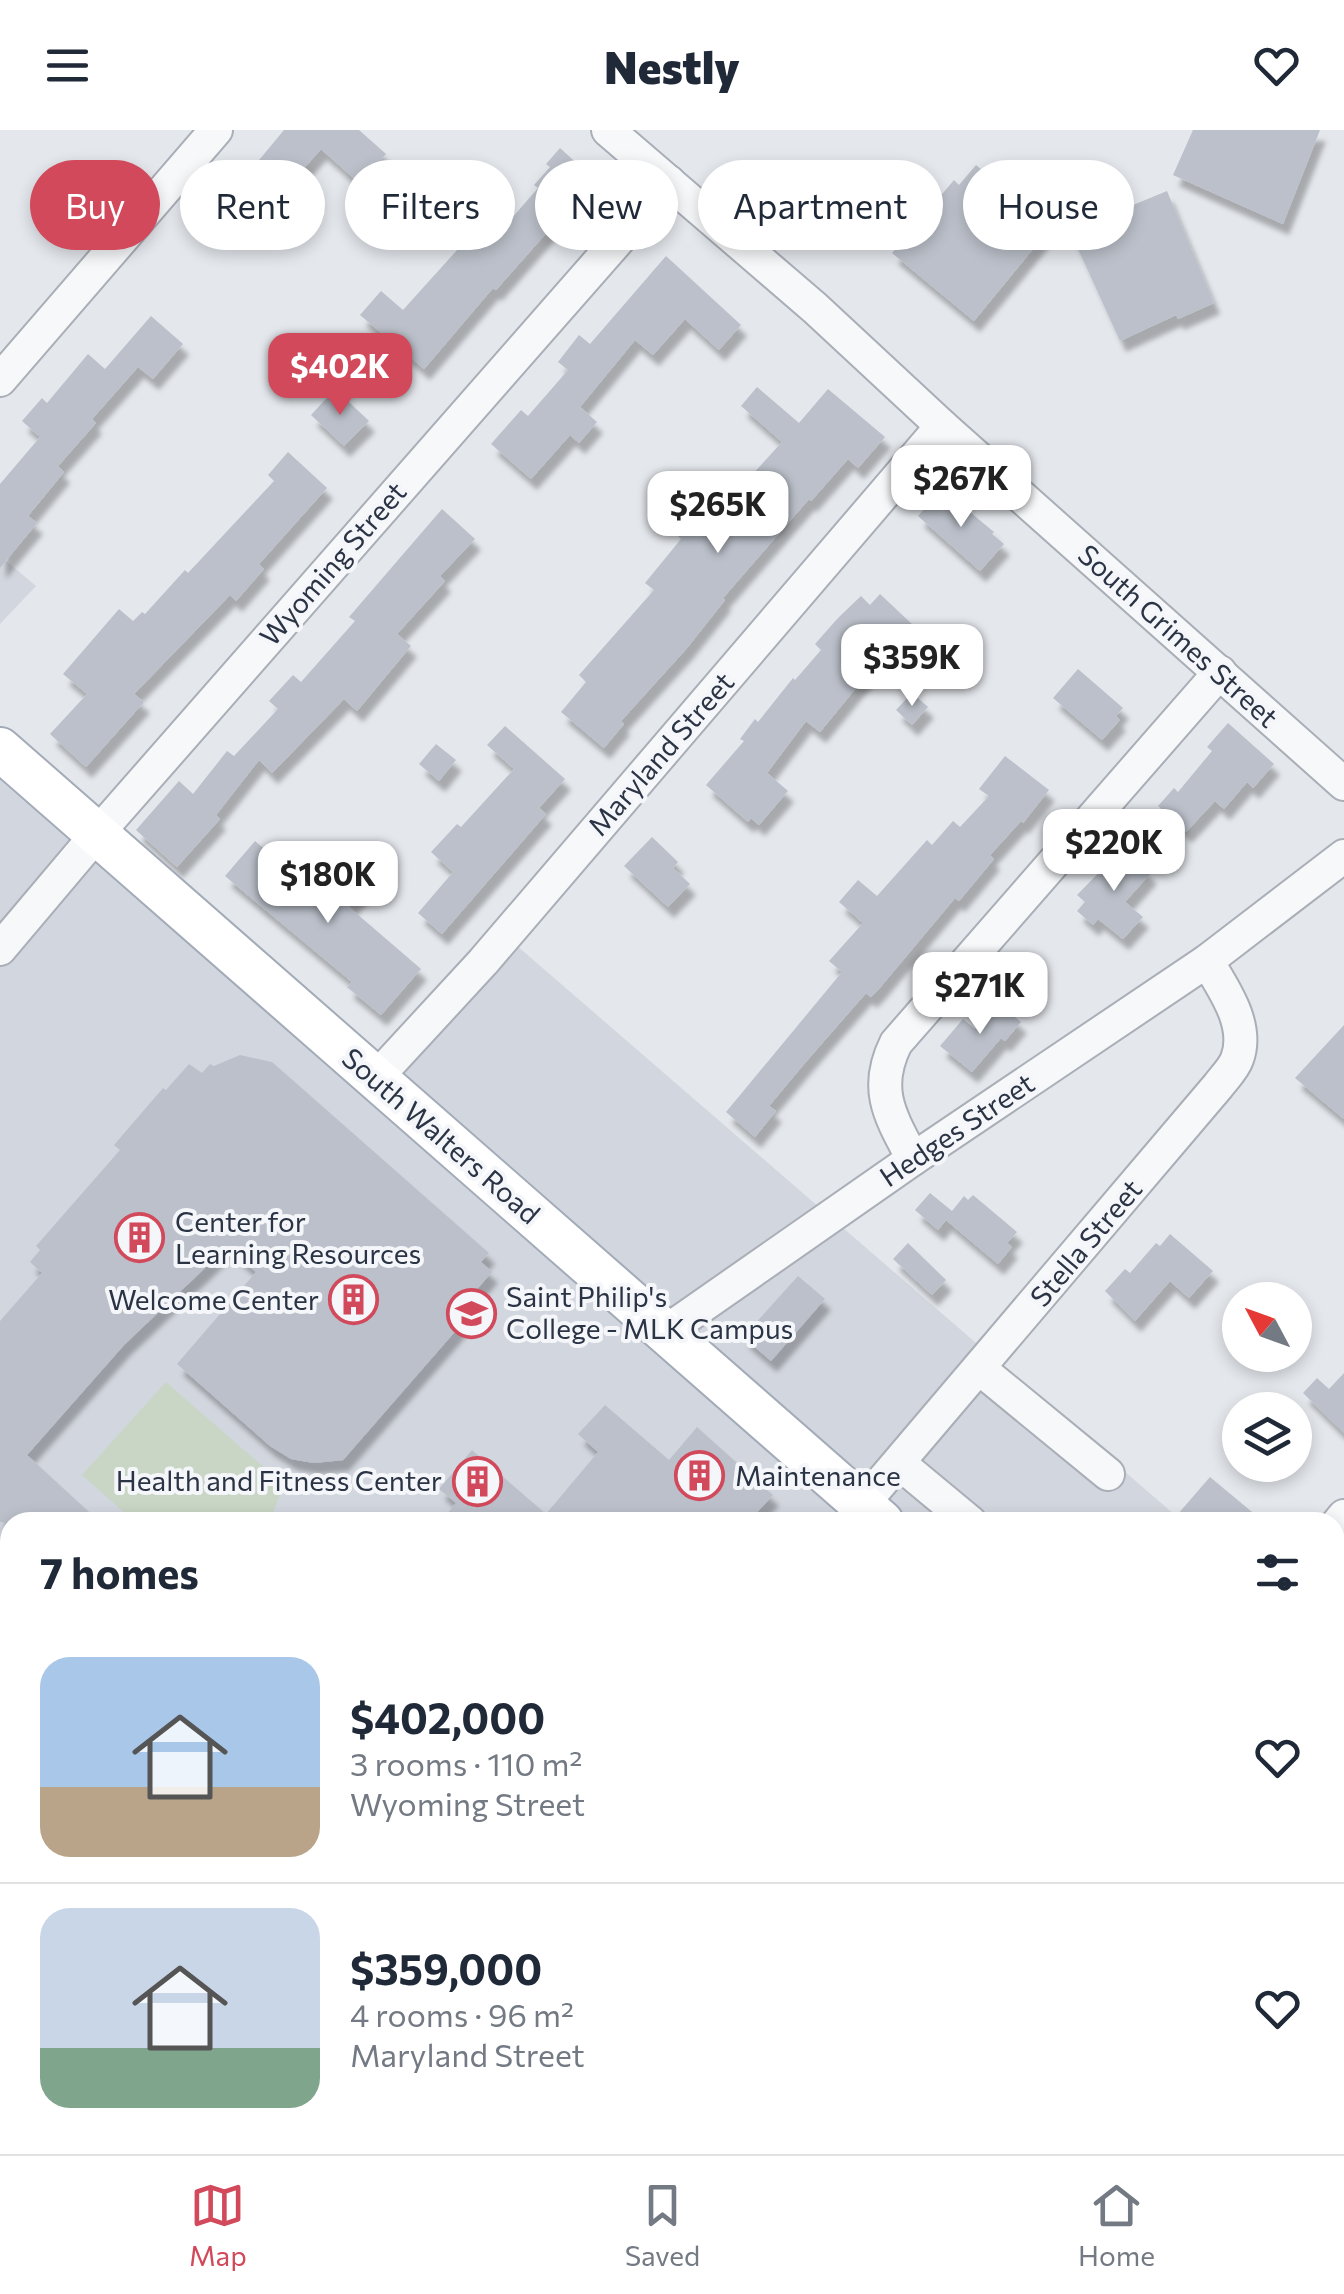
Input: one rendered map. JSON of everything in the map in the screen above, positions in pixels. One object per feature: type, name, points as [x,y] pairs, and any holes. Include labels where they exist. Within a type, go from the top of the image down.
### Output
[{"type":"main road","name":"South Walters Road","points":[[0,749],[870,1512]]},
{"type":"street","points":[[0,380],[216,130]]},
{"type":"street","name":"South Grimes Street","points":[[608,130],[643,160]]},
{"type":"street","name":"South Grimes Street","points":[[678,190],[1344,784]]},
{"type":"street","name":"Wyoming Street","points":[[0,949],[609,250]]},
{"type":"street","name":"Maryland Street","points":[[376,1078],[483,962],[942,426]]},
{"type":"street","points":[[913,1159],[886,1098],[883,1081],[896,1043],[1220,672]]},
{"type":"street","name":"Hedges Street","points":[[666,1332],[1207,961],[1344,856]]},
{"type":"street","name":"Stella Street","points":[[873,1512],[899,1463],[1237,1059],[1240,1032],[1230,999],[1207,961]]},
{"type":"street","points":[[980,1368],[1108,1474]]},
{"type":"street","points":[[899,1463],[958,1512]]},
{"type":"shaded area","points":[[0,556],[36,586],[0,624]]},
{"type":"shaded area","name":"Saint Philip's College - MLK Campus","points":[[0,775],[376,1104],[516,945],[1171,1512],[0,1512]]},
{"type":"green space","points":[[166,1382],[284,1485],[273,1512],[124,1512],[82,1475]]},
{"type":"building","points":[[284,130],[359,130],[386,154],[380,160],[345,160],[345,170],[321,149],[311,160],[259,160]]},
{"type":"building","points":[[1193,130],[1320,130],[1283,224],[1173,175]]},
{"type":"building","points":[[560,148],[573,160],[550,160]]},
{"type":"building","points":[[954,180],[959,185],[963,180],[963,250],[1032,250],[974,321],[892,253],[943,250],[943,193]]},
{"type":"building","points":[[535,191],[535,246],[424,369],[360,315],[381,291],[403,310],[457,250],[515,250],[515,214]]},
{"type":"building","points":[[1167,191],[1214,303],[1178,319],[1176,315],[1120,341],[1079,250],[1134,250],[1134,205]]},
{"type":"building","points":[[666,256],[741,325],[719,350],[685,319],[653,355],[635,340],[580,407],[597,422],[579,443],[570,435],[531,479],[491,444],[521,410],[528,416],[568,370],[558,362],[579,335],[590,344]]},
{"type":"building","points":[[151,316],[183,344],[153,379],[138,367],[92,419],[96,423],[58,466],[64,472],[28,516],[37,523],[0,568],[0,484],[40,437],[22,421],[42,398],[47,403],[88,354],[105,369]]},
{"type":"building","points":[[757,387],[799,423],[828,389],[885,437],[858,468],[848,459],[809,499],[723,598],[687,648],[621,721],[624,724],[604,748],[561,712],[586,682],[579,675],[654,590],[645,583],[681,539],[674,532],[689,514],[698,522],[713,505],[719,511],[782,442],[741,406]]},
{"type":"building","points":[[335,389],[369,421],[344,446],[311,415]]},
{"type":"building","points":[[288,452],[327,488],[259,564],[264,569],[236,601],[230,595],[134,694],[144,702],[86,767],[50,734],[87,694],[63,674],[119,609],[133,621],[142,612],[145,614],[185,570],[188,573],[274,481],[268,475]]},
{"type":"building","points":[[942,489],[1004,544],[980,571],[918,516]]},
{"type":"building","points":[[442,509],[475,539],[440,576],[445,581],[397,634],[411,646],[357,711],[344,699],[272,773],[259,760],[216,815],[220,819],[177,867],[136,830],[179,781],[193,794],[227,751],[234,756],[278,709],[269,701],[293,675],[301,682],[355,621],[349,617]]},
{"type":"building","points":[[880,594],[915,627],[860,683],[820,732],[806,721],[767,773],[788,791],[759,825],[751,818],[748,822],[706,785],[744,741],[740,739],[755,719],[758,722],[821,650],[815,644],[838,618],[861,596],[870,605]]},
{"type":"building","points":[[1078,669],[1123,708],[1116,716],[1120,720],[1102,740],[1053,698]]},
{"type":"building","points":[[912,693],[928,707],[912,725],[896,710]]},
{"type":"building","points":[[1228,723],[1274,764],[1253,788],[1247,782],[1224,809],[1215,801],[1186,832],[1158,806],[1174,788],[1178,792],[1212,751],[1207,747]]},
{"type":"building","points":[[505,726],[565,779],[539,808],[546,814],[442,934],[418,913],[453,872],[431,852],[457,824],[461,827],[514,769],[487,745]]},
{"type":"building","points":[[436,744],[456,760],[439,781],[419,764]]},
{"type":"building","points":[[1005,756],[1049,790],[990,855],[994,859],[959,901],[955,898],[878,990],[871,997],[866,993],[804,1064],[769,1106],[776,1111],[755,1137],[726,1112],[842,972],[829,961],[863,923],[839,902],[858,880],[877,896],[927,840],[932,845],[953,821],[960,827],[989,796],[979,789]]},
{"type":"building","points":[[652,837],[678,862],[673,868],[690,884],[668,907],[624,866]]},
{"type":"building","points":[[255,841],[309,887],[314,881],[325,890],[342,871],[364,890],[349,907],[421,969],[381,1015],[347,987],[352,982],[225,876]]},
{"type":"building","points":[[1123,848],[1151,873],[1125,902],[1143,917],[1123,939],[1098,919],[1093,925],[1077,911],[1085,902],[1077,895]]},
{"type":"building","points":[[996,1002],[1021,1022],[1005,1041],[1001,1038],[972,1072],[940,1046],[963,1019],[975,1029]]},
{"type":"building","points":[[1344,1025],[1344,1119],[1295,1078]]},
{"type":"building","points":[[240,1055],[272,1062],[489,1253],[481,1262],[492,1272],[471,1296],[479,1304],[343,1460],[314,1463],[291,1459],[270,1446],[177,1364],[256,1272],[227,1247],[124,1345],[27,1455],[89,1512],[0,1512],[0,1321],[42,1273],[30,1262],[40,1250],[36,1246],[120,1150],[114,1145],[189,1064],[202,1073],[210,1064],[214,1066]]},
{"type":"building","points":[[930,1193],[952,1211],[964,1196],[968,1200],[973,1195],[1017,1232],[1007,1243],[1012,1247],[998,1264],[946,1220],[938,1230],[915,1210]]},
{"type":"building","points":[[1170,1234],[1213,1271],[1189,1298],[1170,1281],[1135,1321],[1105,1291],[1125,1269],[1130,1273],[1156,1243],[1160,1246]]},
{"type":"building","points":[[908,1243],[946,1280],[932,1295],[893,1259]]},
{"type":"building","points":[[798,1276],[825,1299],[771,1361],[743,1337]]},
{"type":"building","points":[[1344,1373],[1344,1433],[1312,1402],[1312,1392],[1304,1392],[1317,1378],[1329,1389]]},
{"type":"building","points":[[605,1405],[669,1460],[697,1427],[773,1495],[757,1512],[548,1512],[598,1452],[578,1434]]},
{"type":"building","points":[[472,1450],[544,1512],[448,1512],[456,1503],[439,1489]]},
{"type":"building","points":[[1210,1477],[1252,1512],[1180,1512]]},
{"type":"place","name":"Center for Learning Resources","points":[[140,1238]]},
{"type":"place","name":"Welcome Center","points":[[354,1300]]},
{"type":"place","name":"Saint Philip's College - MLK Campus","points":[[471,1313]]},
{"type":"place","name":"Maintenance","points":[[700,1476]]},
{"type":"place","name":"Health and Fitness Center","points":[[477,1481]]}]
